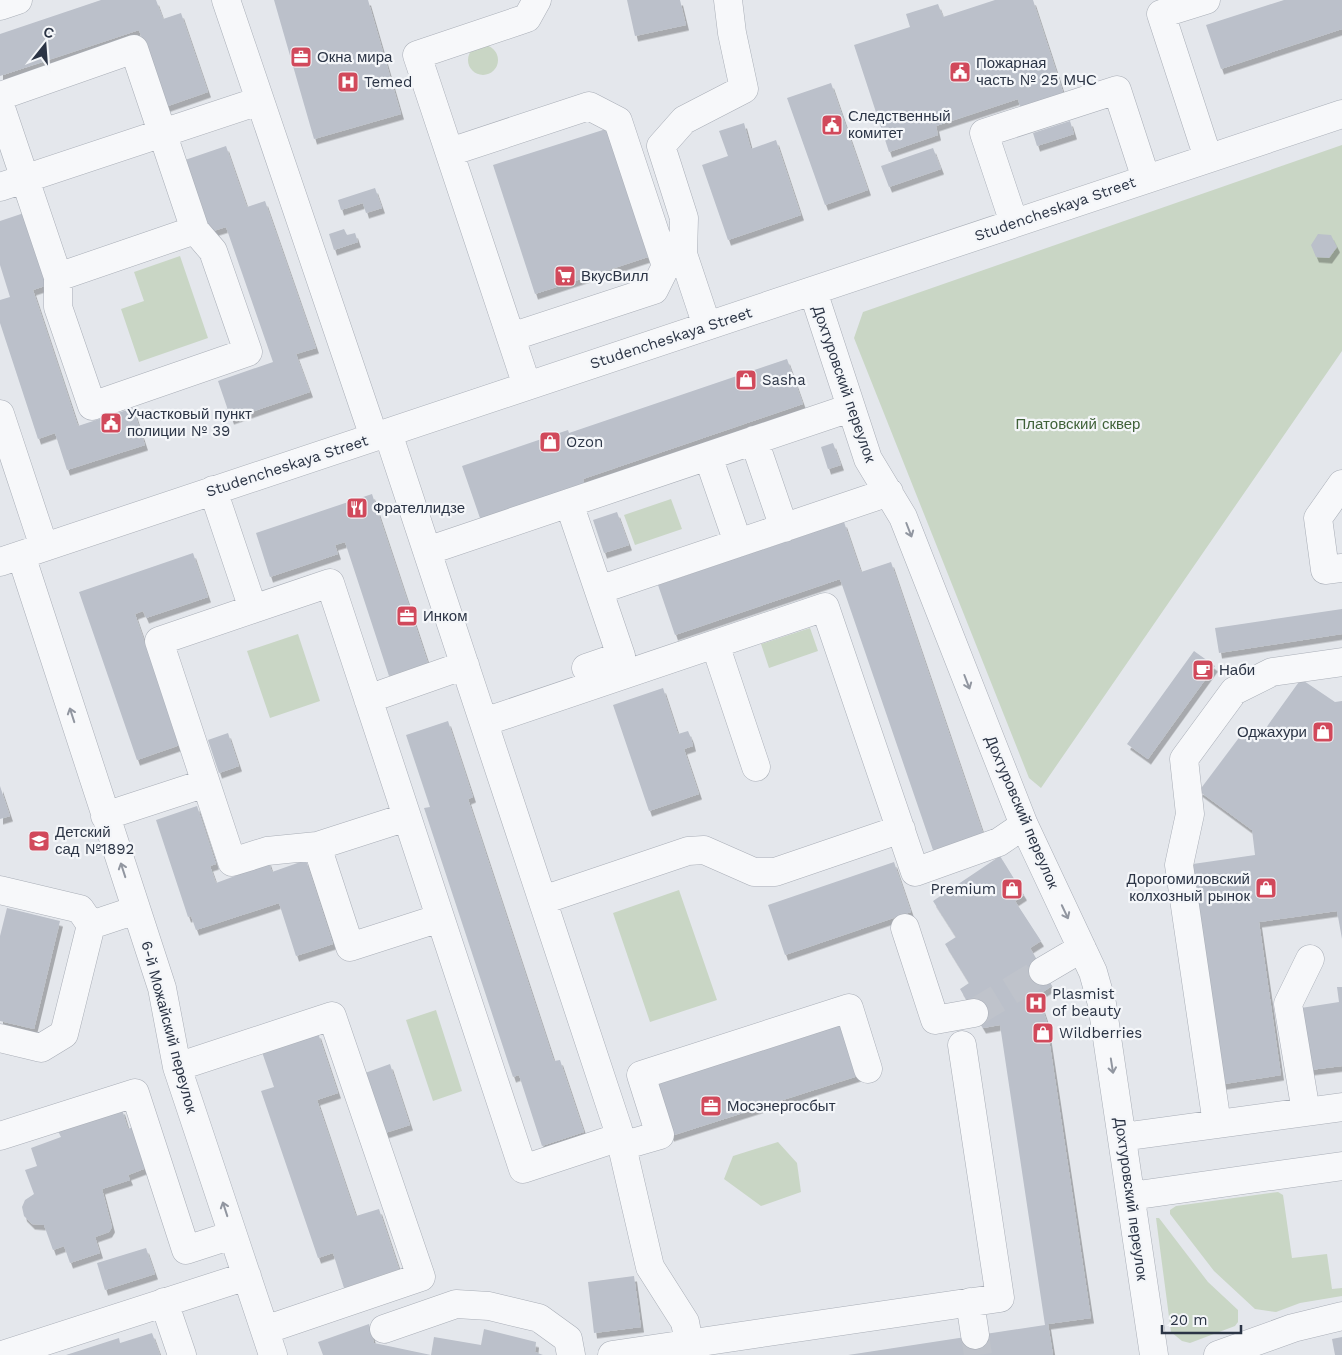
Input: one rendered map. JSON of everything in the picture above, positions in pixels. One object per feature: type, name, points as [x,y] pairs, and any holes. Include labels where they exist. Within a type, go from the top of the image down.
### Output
[{"type":"street","points":[[0,6],[18,0]]},
{"type":"street","points":[[226,0],[259,101],[381,435],[427,551],[621,1142],[650,1267],[685,1322],[689,1343]]},
{"type":"street","points":[[527,386],[417,54],[527,18],[537,0]]},
{"type":"street","points":[[698,329],[683,254],[684,218],[661,146],[684,120],[744,89],[732,33],[728,0]]},
{"type":"street","points":[[1206,0],[1161,14],[1208,158]]},
{"type":"street","points":[[0,96],[134,49],[195,230],[213,251],[248,352],[92,406],[58,307],[58,277],[0,105]]},
{"type":"street","points":[[1014,223],[984,133],[1117,90],[1146,179]]},
{"type":"street","points":[[0,187],[259,101]]},
{"type":"street","points":[[450,152],[589,106],[618,121],[666,266],[654,290],[511,337]]},
{"type":"street","name":"Studencheskaya Street","points":[[22,555],[1342,114]]},
{"type":"street","points":[[58,277],[195,230]]},
{"type":"street","points":[[662,276],[673,281],[698,329]]},
{"type":"street","name":"Дохтуровский переулок","points":[[812,291],[868,460],[903,517],[1024,825],[1093,972],[1102,1004],[1154,1355]]},
{"type":"street","points":[[427,551],[850,408]]},
{"type":"street","name":"6-й Можайский переулок","points":[[0,414],[22,555],[162,988],[177,1067],[273,1355]]},
{"type":"street","points":[[754,440],[784,528]]},
{"type":"street","points":[[708,456],[738,543]]},
{"type":"street","points":[[1342,484],[1330,517],[1325,570],[1342,568]]},
{"type":"street","points":[[213,490],[253,609]]},
{"type":"street","points":[[599,590],[889,492]]},
{"type":"street","points":[[569,503],[621,656],[584,669]]},
{"type":"street","points":[[407,817],[317,846],[267,851],[232,862],[159,641],[330,584],[407,817],[440,918],[523,1169],[621,1142],[660,1134],[641,1075],[848,1008],[868,1069]]},
{"type":"street","points":[[484,722],[825,607],[915,872],[999,842],[1024,825]]},
{"type":"street","points":[[715,644],[756,767]]},
{"type":"street","points":[[1218,1124],[1178,865],[1190,814],[1184,759],[1234,691],[1272,672],[1342,662]]},
{"type":"street","points":[[368,699],[465,666]]},
{"type":"street","points":[[105,816],[206,783]]},
{"type":"street","points":[[543,900],[688,851],[704,850],[754,872],[775,872],[901,829]]},
{"type":"street","points":[[317,846],[350,947],[440,918]]},
{"type":"street","points":[[0,890],[80,909],[91,925],[64,1034],[41,1048],[0,1038]]},
{"type":"street","points":[[91,925],[136,910]]},
{"type":"street","points":[[905,928],[935,1020],[974,1013]]},
{"type":"street","points":[[1043,971],[1082,948]]},
{"type":"street","points":[[1306,1112],[1288,1004],[1310,959]]},
{"type":"street","points":[[177,1067],[332,1016],[421,1277],[265,1330]]},
{"type":"street","points":[[612,1355],[1000,1298],[962,1045]]},
{"type":"street","points":[[0,1136],[135,1092],[186,1250],[223,1238]]},
{"type":"street","points":[[1122,1137],[1342,1107]]},
{"type":"street","points":[[1131,1196],[1342,1166]]},
{"type":"street","points":[[2,1355],[247,1276]]},
{"type":"street","points":[[164,1302],[182,1355]]},
{"type":"street","points":[[970,1302],[975,1335]]},
{"type":"street","points":[[384,1329],[456,1304],[489,1306],[539,1318],[568,1339],[571,1355]]},
{"type":"street","points":[[1218,1355],[1293,1328],[1342,1316]]},
{"type":"green space","points":[[483,45],[489,46],[497,54],[497,66],[489,74],[483,75],[477,74],[469,66],[468,60],[469,54],[477,46]]},
{"type":"green space","name":"Платовский сквер","points":[[1342,145],[1342,351],[1041,788],[1029,778],[854,338],[863,312]]},
{"type":"green space","points":[[180,256],[208,338],[139,362],[121,309],[144,301],[134,272]]},
{"type":"green space","points":[[671,499],[682,529],[635,545],[624,515]]},
{"type":"green space","points":[[810,628],[818,651],[769,668],[761,644]]},
{"type":"green space","points":[[298,634],[320,701],[270,718],[247,651]]},
{"type":"green space","points":[[679,890],[717,1000],[650,1022],[613,913]]},
{"type":"green space","points":[[436,1010],[462,1091],[433,1101],[406,1020]]},
{"type":"green space","points":[[778,1142],[797,1163],[801,1192],[761,1206],[724,1179],[733,1156]]},
{"type":"green space","points":[[1278,1192],[1283,1195],[1292,1258],[1327,1254],[1332,1289],[1342,1288],[1342,1296],[1300,1303],[1276,1312],[1255,1309],[1214,1271],[1170,1214],[1170,1210],[1176,1206]]},
{"type":"green space","points":[[1156,1218],[1159,1218],[1208,1282],[1238,1310],[1238,1322],[1235,1326],[1190,1343],[1182,1341],[1171,1332]]},
{"type":"building","points":[[101,0],[156,0],[163,19],[181,13],[208,92],[165,107],[139,30],[0,76],[0,34]]},
{"type":"building","points":[[274,0],[368,0],[401,114],[314,139]]},
{"type":"building","points":[[627,0],[680,0],[686,25],[635,36]]},
{"type":"building","name":"Пожарная часть № 25 МЧС","points":[[995,0],[1033,0],[1065,98],[1022,113],[1018,99],[936,126],[938,135],[889,152],[854,45],[910,27],[906,14],[938,4],[943,17]]},
{"type":"building","points":[[1284,0],[1342,0],[1342,29],[1221,69],[1206,25]]},
{"type":"building","points":[[831,83],[868,190],[825,205],[787,98]]},
{"type":"building","points":[[1070,121],[1074,134],[1037,146],[1033,133]]},
{"type":"building","points":[[744,123],[751,149],[776,140],[801,215],[728,240],[702,165],[728,156],[719,131]]},
{"type":"building","points":[[606,129],[648,257],[535,294],[493,165]]},
{"type":"building","points":[[226,146],[247,207],[265,201],[316,348],[296,354],[310,392],[231,419],[218,381],[273,362],[226,227],[210,232],[185,160]]},
{"type":"building","points":[[933,148],[941,169],[889,187],[881,166]]},
{"type":"building","points":[[375,188],[382,208],[366,213],[363,203],[341,210],[338,200]]},
{"type":"building","points":[[24,213],[48,285],[33,290],[78,426],[133,408],[145,445],[67,470],[55,433],[38,439],[0,323],[0,300],[10,297],[0,265],[0,221]]},
{"type":"building","points":[[344,229],[347,235],[355,233],[358,242],[334,250],[329,234]]},
{"type":"building","points":[[1318,234],[1331,235],[1337,247],[1329,258],[1316,257],[1311,245]]},
{"type":"building","points":[[787,359],[803,404],[583,479],[585,486],[481,521],[462,466],[568,430],[569,433]]},
{"type":"building","points":[[833,443],[841,465],[828,469],[821,447]]},
{"type":"building","points":[[372,494],[428,663],[389,676],[345,542],[335,545],[338,554],[270,577],[256,533]]},
{"type":"building","points":[[617,512],[629,545],[604,553],[593,520]]},
{"type":"building","points":[[844,522],[861,572],[891,562],[983,833],[933,850],[840,579],[675,635],[658,585]]},
{"type":"building","points":[[193,553],[208,597],[146,618],[143,611],[135,614],[180,745],[137,760],[79,592]]},
{"type":"building","points":[[1342,609],[1342,634],[1219,653],[1215,628]]},
{"type":"building","points":[[1194,651],[1215,666],[1148,759],[1127,744]]},
{"type":"building","name":"Дорогомиловский колхозный рынок","points":[[1301,679],[1335,702],[1342,701],[1342,939],[1337,911],[1259,922],[1281,1075],[1218,1085],[1186,865],[1255,855],[1252,830],[1199,791],[1244,731],[1263,732]]},
{"type":"building","points":[[663,688],[678,734],[688,731],[691,738],[693,746],[684,749],[699,794],[649,811],[613,705]]},
{"type":"building","points":[[448,721],[473,797],[468,799],[554,1061],[560,1060],[584,1132],[542,1146],[519,1075],[513,1077],[424,808],[430,807],[406,735]]},
{"type":"building","points":[[228,733],[239,766],[219,773],[208,740]]},
{"type":"building","points":[[0,786],[10,816],[0,819]]},
{"type":"building","points":[[197,806],[216,864],[210,866],[216,883],[235,876],[234,872],[268,860],[272,872],[306,860],[333,944],[296,956],[279,903],[196,930],[191,916],[188,917],[156,820]]},
{"type":"building","points":[[1000,856],[1024,895],[1015,901],[1041,941],[1030,948],[1052,986],[1038,995],[1046,1019],[1091,1318],[1048,1324],[1053,1355],[848,1355],[1045,1325],[1000,1025],[983,1028],[960,989],[969,983],[945,944],[956,937],[933,901]]},
{"type":"building","points":[[894,862],[911,912],[785,955],[768,905]]},
{"type":"building","points":[[7,908],[60,921],[34,1029],[0,1021],[0,936]]},
{"type":"building","points":[[1337,987],[1342,987],[1342,1066],[1310,1070],[1301,1008],[1339,1002]]},
{"type":"building","points":[[844,1024],[861,1075],[671,1136],[654,1085]]},
{"type":"building","points":[[318,1033],[338,1093],[317,1100],[356,1216],[379,1209],[399,1269],[344,1288],[333,1253],[318,1258],[261,1091],[274,1087],[262,1052]]},
{"type":"building","points":[[390,1064],[410,1125],[385,1133],[365,1073]]},
{"type":"building","points":[[122,1109],[128,1129],[135,1126],[149,1167],[128,1175],[130,1180],[102,1189],[112,1227],[109,1232],[95,1237],[100,1253],[70,1263],[64,1246],[53,1250],[44,1225],[32,1224],[24,1216],[22,1207],[25,1200],[34,1194],[25,1170],[37,1166],[31,1148],[61,1137],[58,1131]]},
{"type":"building","points":[[146,1248],[155,1274],[105,1290],[97,1263]]},
{"type":"building","points":[[634,1276],[641,1327],[594,1333],[588,1282]]},
{"type":"building","points":[[369,1324],[374,1343],[431,1355],[323,1355],[318,1342]]},
{"type":"building","points":[[484,1329],[536,1342],[535,1352],[543,1355],[431,1355],[434,1337],[481,1345]]},
{"type":"building","points":[[152,1333],[160,1355],[66,1355],[119,1338],[120,1343]]},
{"type":"building","points":[[1342,1337],[1342,1355],[1335,1355],[1332,1339]]},
{"type":"tunnel","points":[[974,1013],[1043,971]]},
{"type":"tunnel","points":[[975,1335],[978,1355]]},
{"type":"place","name":"Окна мира","points":[[301,57]]},
{"type":"place","name":"Пожарная часть № 25 МЧС","points":[[960,72]]},
{"type":"place","name":"Temed","points":[[348,82]]},
{"type":"place","name":"Следственный комитет","points":[[832,125]]},
{"type":"place","name":"ВкусВилл","points":[[565,276]]},
{"type":"place","name":"Sasha","points":[[746,380]]},
{"type":"place","name":"Участковый пункт полиции № 39","points":[[111,423]]},
{"type":"place","name":"Ozon","points":[[550,442]]},
{"type":"place","name":"Фрателлидзе","points":[[357,508]]},
{"type":"place","name":"Инком","points":[[407,616]]},
{"type":"place","name":"Наби","points":[[1203,670]]},
{"type":"place","name":"Оджахури","points":[[1323,732]]},
{"type":"place","name":"Детский сад №1892","points":[[39,841]]},
{"type":"place","name":"Дорогомиловский колхозный рынок","points":[[1266,888]]},
{"type":"place","name":"Premium","points":[[1012,889]]},
{"type":"place","name":"Plasmist of beauty","points":[[1036,1003]]},
{"type":"place","name":"Wildberries","points":[[1043,1033]]},
{"type":"place","name":"Мосэнергосбыт","points":[[711,1106]]}]
